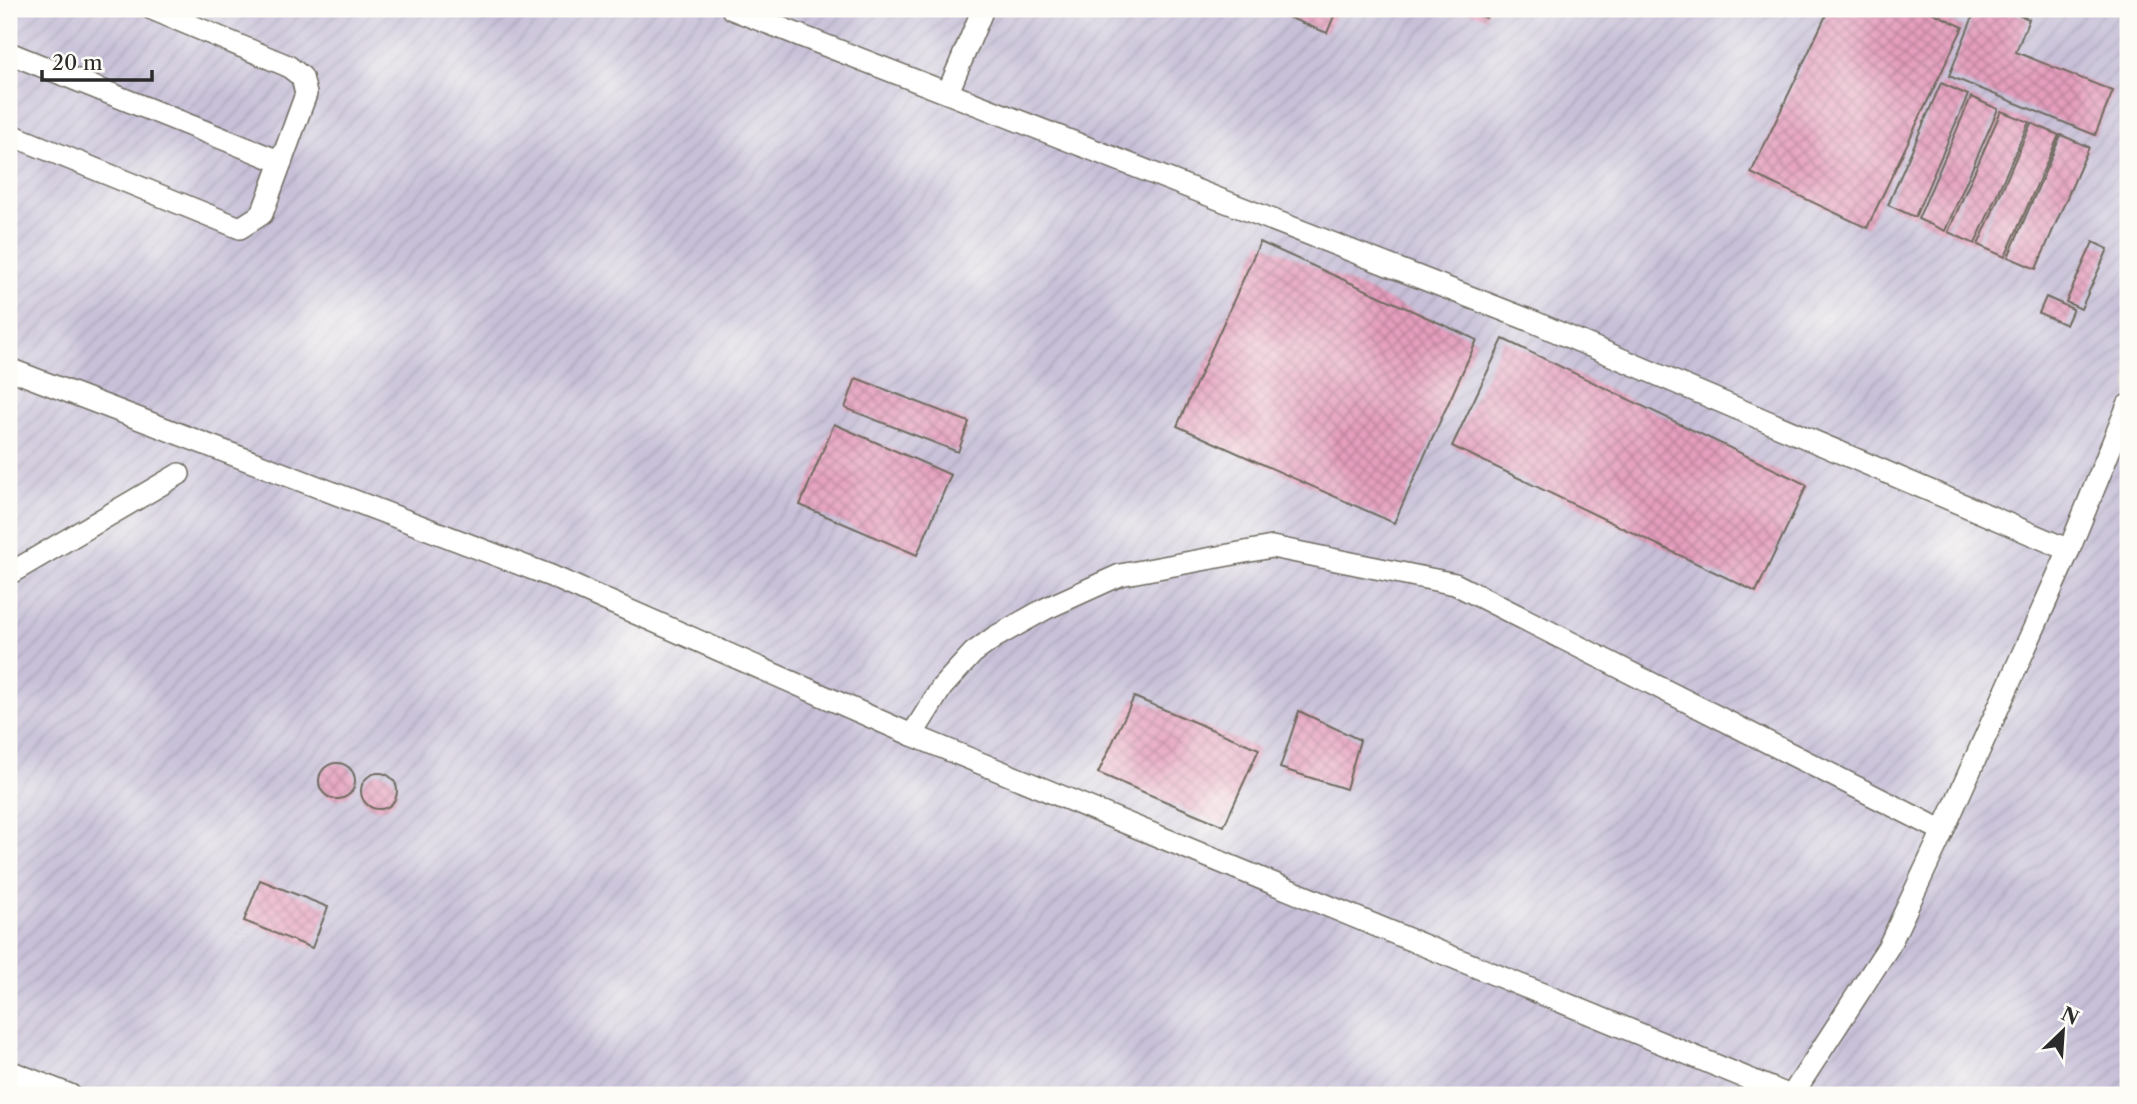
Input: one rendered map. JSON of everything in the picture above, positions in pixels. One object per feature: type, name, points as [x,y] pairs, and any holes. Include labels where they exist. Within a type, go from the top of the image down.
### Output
[{"type":"lane","points":[[9,134],[240,228],[262,214],[306,94],[302,77],[288,66],[152,9]]},
{"type":"lane","points":[[732,9],[1534,322],[2069,550]]},
{"type":"lane","points":[[948,92],[983,9]]},
{"type":"lane","points":[[9,53],[281,162]]},
{"type":"lane","points":[[9,369],[551,576],[912,735],[1790,1095],[1889,946],[2069,550],[2128,405]]},
{"type":"lane","points":[[9,575],[179,474]]},
{"type":"lane","points":[[912,735],[942,687],[973,653],[995,637],[1045,609],[1120,575],[1272,547],[1455,584],[1943,831]]},
{"type":"lane","points":[[9,1071],[70,1095]]},
{"type":"shaded area","points":[[9,9],[2128,9],[2128,1095],[9,1095]]},
{"type":"building","points":[[1268,9],[1337,9],[1327,33]]},
{"type":"building","points":[[1463,9],[1489,9],[1486,18]]},
{"type":"building","points":[[1829,9],[1925,9],[1963,27],[1867,228],[1751,173]]},
{"type":"building","points":[[1976,9],[2004,9],[2029,19],[2016,52],[2113,91],[2095,135],[1949,76]]},
{"type":"building","points":[[1941,83],[1968,95],[1915,217],[1888,205]]},
{"type":"building","points":[[1971,97],[1998,109],[1945,231],[1918,219]]},
{"type":"building","points":[[2001,111],[2029,122],[1975,244],[1948,232]]},
{"type":"building","points":[[2031,123],[2059,135],[2005,257],[1978,245]]},
{"type":"building","points":[[2061,135],[2089,147],[2036,269],[2008,257]]},
{"type":"building","points":[[1260,242],[1477,340],[1394,523],[1177,426]]},
{"type":"building","points":[[2093,242],[2108,249],[2081,309],[2066,302]]},
{"type":"building","points":[[2046,297],[2073,309],[2066,325],[2039,313]]},
{"type":"building","points":[[1503,339],[1807,485],[1756,592],[1452,446]]},
{"type":"building","points":[[856,378],[969,422],[958,452],[845,408]]},
{"type":"building","points":[[834,424],[951,475],[917,555],[800,505]]},
{"type":"building","points":[[1134,697],[1259,749],[1224,826],[1098,773]]},
{"type":"building","points":[[1299,711],[1360,740],[1346,789],[1280,768]]},
{"type":"building","points":[[337,763],[350,768],[355,781],[350,794],[337,799],[324,794],[319,781],[324,768]]},
{"type":"building","points":[[379,773],[392,778],[397,791],[392,804],[379,809],[366,804],[361,791],[366,778]]},
{"type":"building","points":[[260,880],[328,907],[312,948],[244,921]]}]
